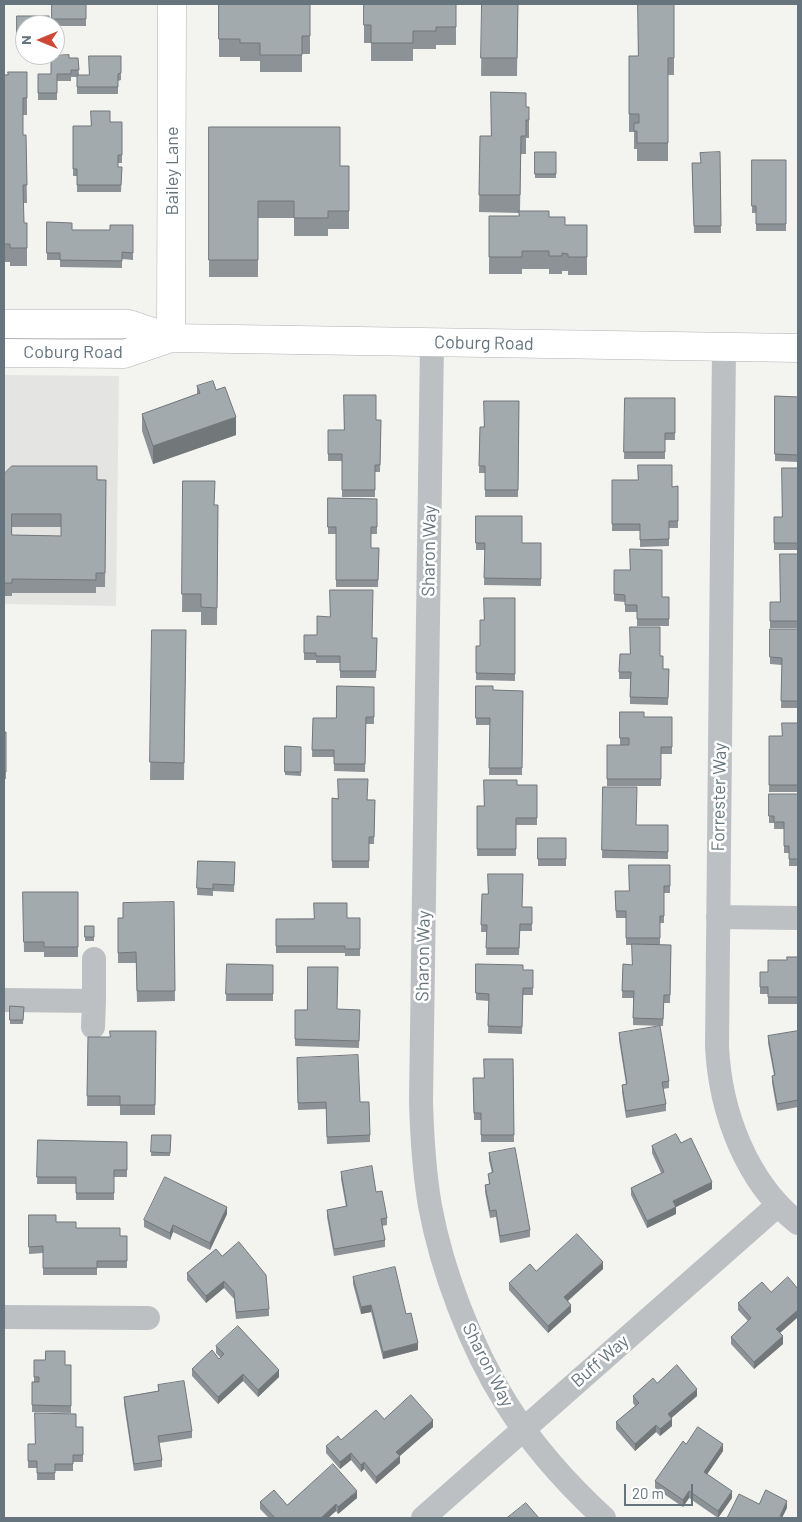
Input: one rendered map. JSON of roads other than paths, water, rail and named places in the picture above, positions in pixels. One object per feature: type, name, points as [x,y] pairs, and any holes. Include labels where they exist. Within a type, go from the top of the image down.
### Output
[{"type":"main road","name":"Bailey Lane","points":[[170,338],[172,4]]},
{"type":"main road","name":"Coburg Road","points":[[4,324],[129,324],[170,338],[798,348]]},
{"type":"main road","name":"Coburg Road","points":[[4,353],[124,354],[170,338]]},
{"type":"street","name":"Sharon Way","points":[[432,343],[421,1082],[422,1139],[430,1208],[448,1276],[466,1322],[487,1368],[506,1402],[524,1429],[565,1480],[604,1518]]},
{"type":"street","name":"Forrester Way","points":[[724,347],[717,1046],[721,1085],[728,1114],[746,1157],[760,1181],[778,1205],[798,1223]]},
{"type":"street","points":[[718,917],[798,918]]},
{"type":"street","points":[[93,1027],[94,959]]},
{"type":"street","points":[[4,1000],[94,1001]]},
{"type":"street","name":"Buff Way","points":[[423,1518],[778,1205]]},
{"type":"street","points":[[4,1317],[148,1318]]}]
